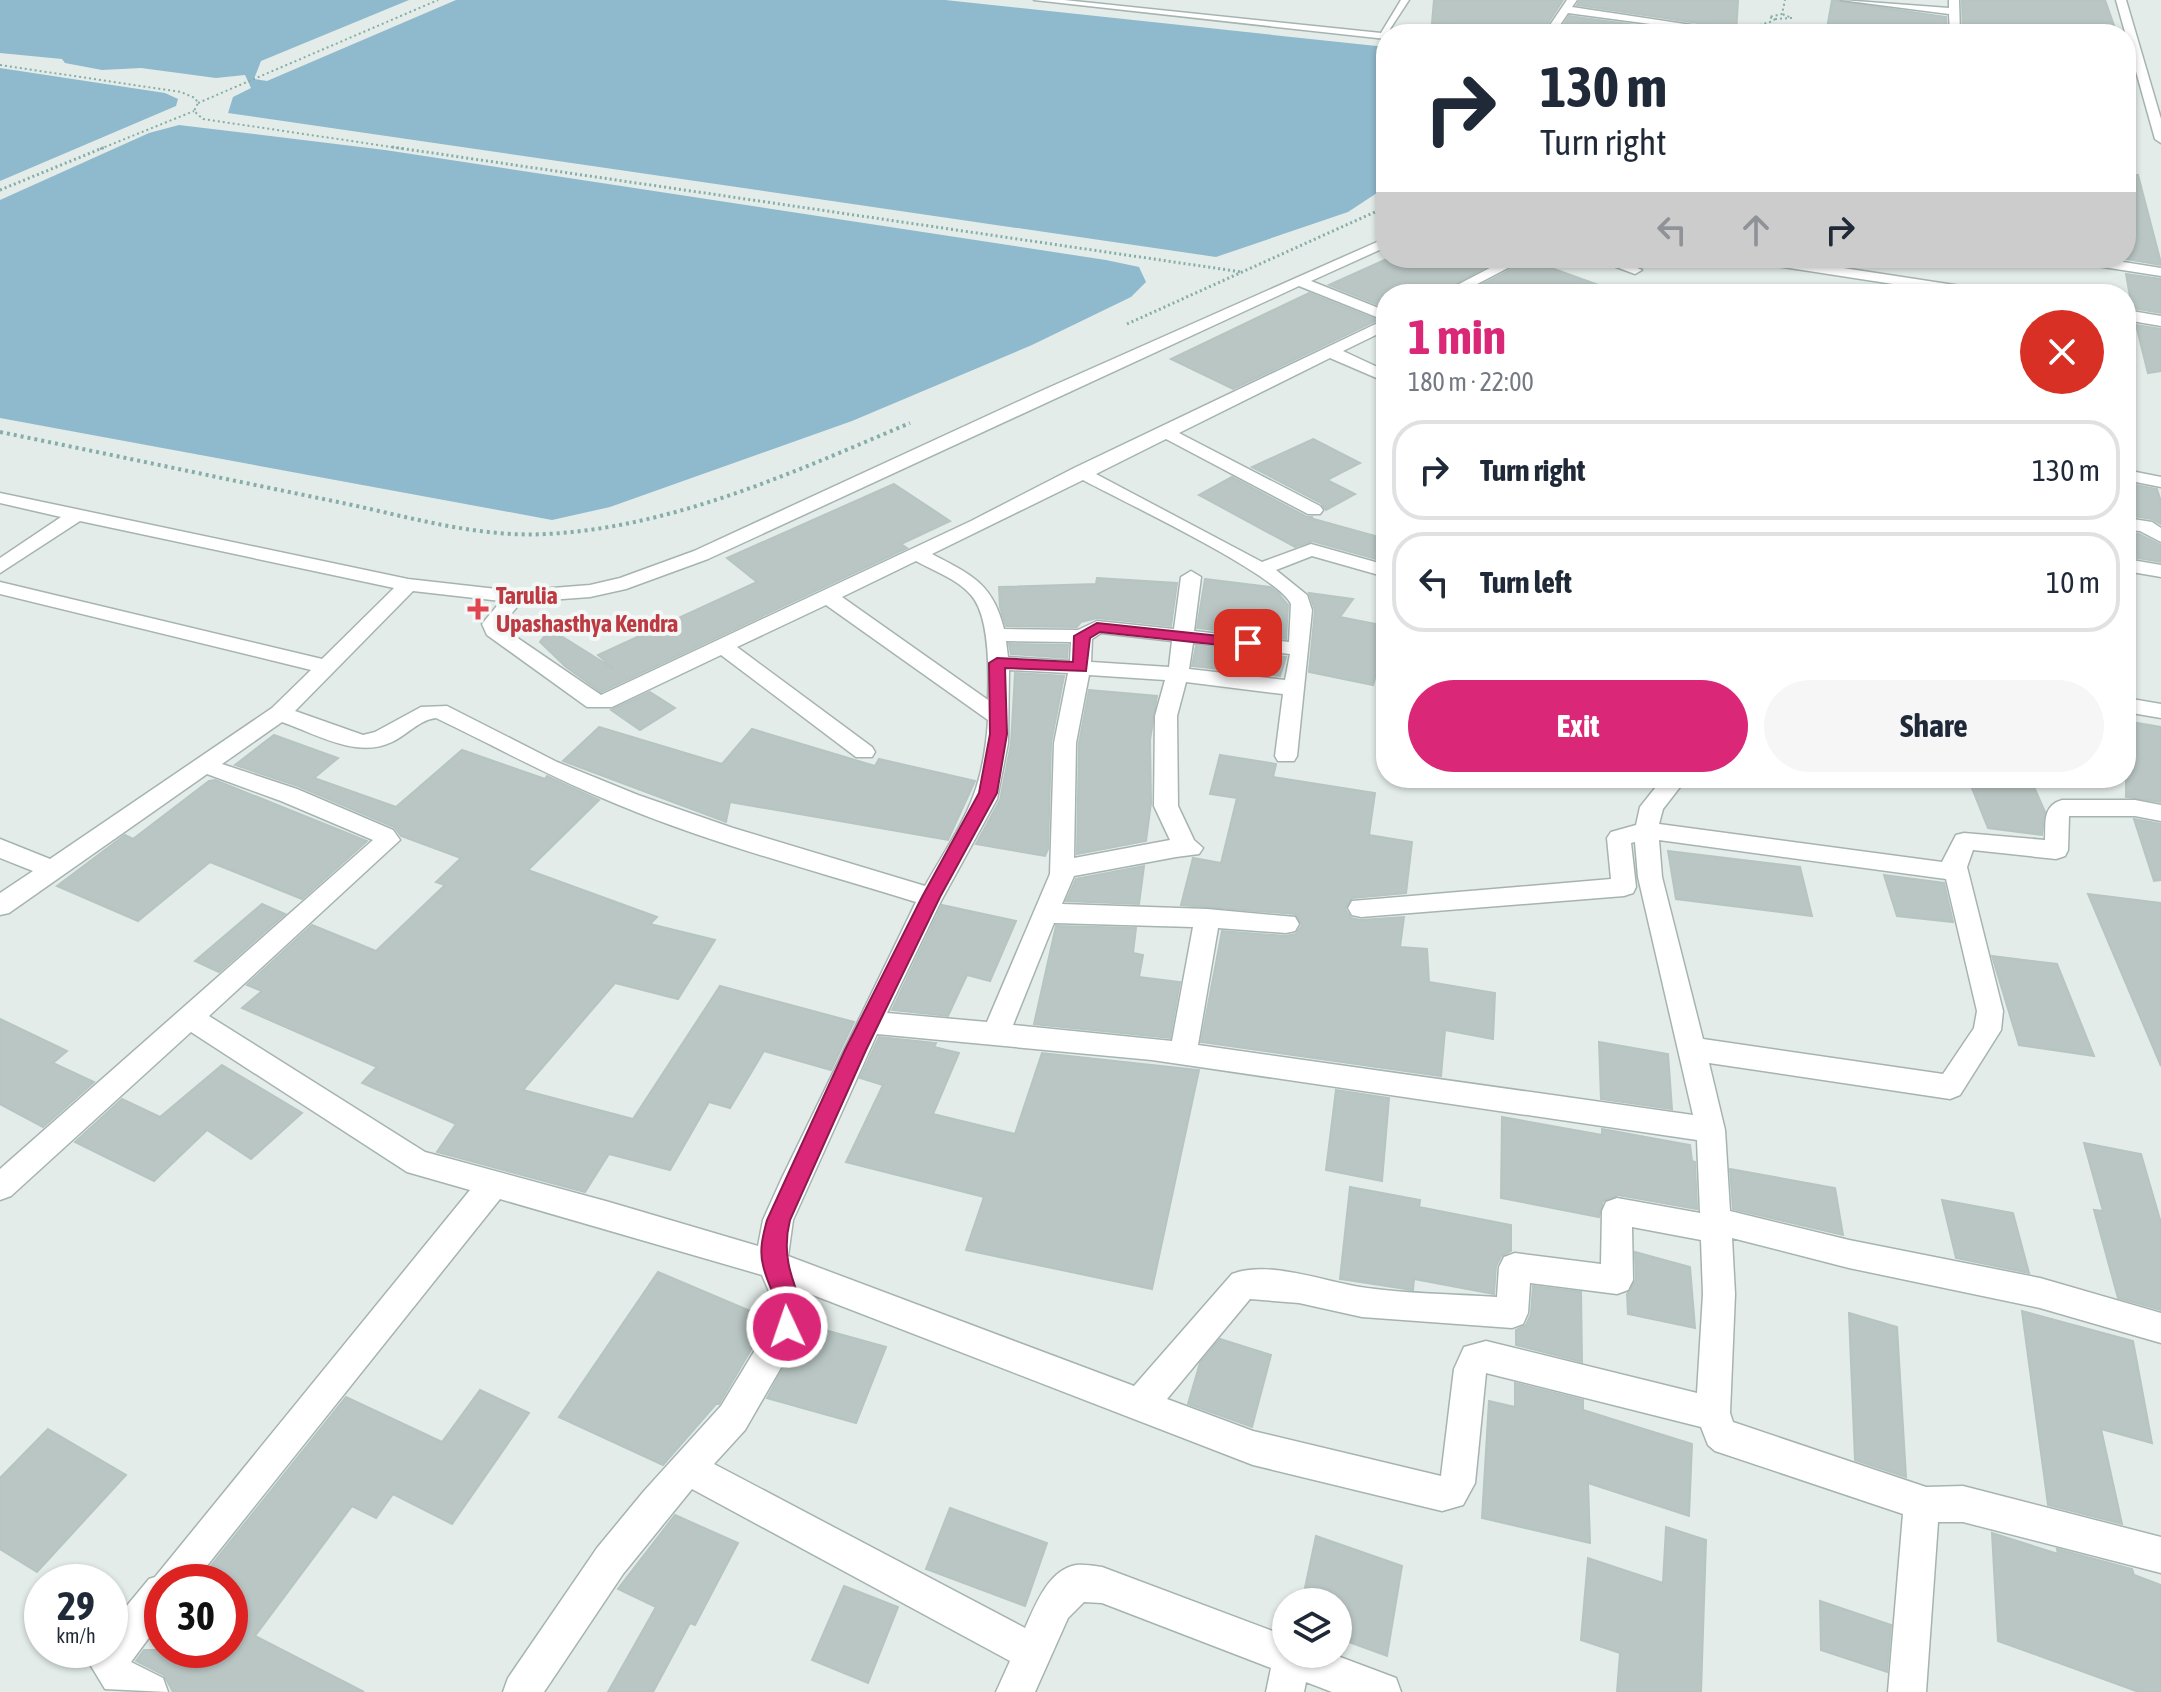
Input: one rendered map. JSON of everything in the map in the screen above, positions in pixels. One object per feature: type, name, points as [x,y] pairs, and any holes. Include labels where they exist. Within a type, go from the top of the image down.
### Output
[{"type":"street","points":[[1846,0],[1954,5]]},
{"type":"street","points":[[2121,0],[2128,24]]},
{"type":"street","points":[[1556,24],[1568,5],[1683,24]]},
{"type":"street","points":[[2136,52],[2161,139]]},
{"type":"street","points":[[0,498],[408,585],[515,597],[553,596],[602,588],[701,555],[1047,394],[1376,247]]},
{"type":"street","points":[[1473,284],[1502,268]]},
{"type":"street","points":[[1629,268],[1635,270]]},
{"type":"street","points":[[1816,268],[1921,284]]},
{"type":"street","points":[[2135,268],[2161,272]]},
{"type":"street","points":[[1301,282],[1376,312]]},
{"type":"street","points":[[2136,317],[2161,321]]},
{"type":"street","points":[[515,597],[495,617],[492,624],[494,631],[595,702],[604,702],[917,554],[1376,329]]},
{"type":"street","points":[[1331,352],[1376,372]]},
{"type":"street","points":[[1165,432],[1314,510]]},
{"type":"street","points":[[996,649],[1082,636],[1097,627],[1299,649],[1299,598],[1261,569],[1080,472]]},
{"type":"street","points":[[2136,477],[2161,482]]},
{"type":"street","points":[[0,567],[77,514]]},
{"type":"street","points":[[2136,525],[2145,526],[2161,536]]},
{"type":"street","points":[[1261,569],[1311,550],[1376,568]]},
{"type":"street","points":[[522,1692],[610,1561],[733,1418],[787,1327],[792,1311],[774,1265],[773,1240],[778,1220],[869,1022],[931,897],[988,793],[995,764],[998,717],[996,649],[985,598],[975,588],[917,554]]},
{"type":"street","points":[[2136,567],[2161,571]]},
{"type":"street","points":[[1062,869],[1188,848],[1166,806],[1167,704],[1177,675],[1191,577]]},
{"type":"street","points":[[0,906],[280,713],[408,585]]},
{"type":"street","points":[[0,588],[327,667]]},
{"type":"street","points":[[827,596],[998,717]]},
{"type":"street","points":[[995,1035],[1047,913],[1062,869],[1065,743],[1080,667],[1082,636]]},
{"type":"street","points":[[722,646],[864,752]]},
{"type":"street","points":[[996,649],[1080,667],[1293,688]]},
{"type":"street","points":[[1286,756],[1298,658]]},
{"type":"street","points":[[2136,707],[2161,711]]},
{"type":"street","points":[[280,713],[362,742],[375,742],[418,715],[439,711],[549,767],[630,801],[725,834],[931,897]]},
{"type":"street","points":[[0,1187],[388,840],[385,836],[289,795],[206,766]]},
{"type":"street","points":[[1668,788],[1652,807],[1646,830],[1650,877],[1711,1130],[1713,1225],[1719,1294],[1713,1413],[1720,1433],[1727,1439],[1917,1501],[1907,1692]]},
{"type":"street","points":[[1692,1049],[1950,1087],[1987,1030],[1990,1011],[1955,867],[1964,841],[2056,850],[2058,811],[2062,808],[2135,808],[2161,813]]},
{"type":"street","points":[[1361,908],[1624,887],[1619,838],[1646,830],[1943,871],[1955,867]]},
{"type":"street","points":[[0,848],[51,869]]},
{"type":"street","points":[[1047,913],[1286,924]]},
{"type":"street","points":[[1183,1053],[1207,918]]},
{"type":"street","points":[[190,1018],[417,1163],[609,1215],[774,1265],[1253,1448],[1442,1494],[1456,1490],[1470,1369],[1476,1358],[1486,1357],[1713,1413]]},
{"type":"street","points":[[869,1022],[1183,1053],[1711,1130]]},
{"type":"street","points":[[186,1564],[493,1185]]},
{"type":"street","points":[[1140,1405],[1243,1284],[1299,1288],[1362,1302],[1512,1313],[1515,1267],[1617,1280],[1617,1211],[1713,1225],[2040,1293],[2161,1328]]},
{"type":"street","points":[[687,1468],[1033,1653]]},
{"type":"street","points":[[1919,1505],[1963,1504],[2161,1555]]},
{"type":"street","points":[[1015,1692],[1055,1605],[1077,1583],[1102,1585],[1289,1675],[1382,1692]]},
{"type":"street","points":[[144,1613],[114,1652],[110,1666],[118,1676],[149,1692]]},
{"type":"lane","points":[[1038,0],[1376,35]]},
{"type":"lane","points":[[1388,24],[1405,0]]},
{"type":"path","points":[[0,190],[194,111],[198,103],[438,0]]},
{"type":"path","points":[[1782,14],[1785,0]]},
{"type":"path","points":[[1760,24],[1792,18],[1782,14],[1769,17],[1775,19]]},
{"type":"path","points":[[0,65],[181,92],[195,98],[198,103]]},
{"type":"path","points":[[194,111],[203,119],[214,121],[1242,272]]},
{"type":"path","points":[[1118,328],[1376,212]]},
{"type":"path","points":[[0,432],[439,523],[488,531],[548,534],[604,528],[686,509],[917,420]]},
{"type":"water","points":[[0,0],[409,0],[261,61],[254,79],[267,81],[456,0],[945,0],[1376,46],[1376,194],[1348,212],[1216,257],[228,113],[233,97],[251,88],[245,75],[216,78],[141,68],[102,70],[65,63],[62,59],[0,53]]},
{"type":"water","points":[[0,68],[165,93],[178,99],[176,106],[0,181]]},
{"type":"water","points":[[179,125],[385,150],[1106,260],[1139,267],[1146,282],[1131,297],[1032,345],[852,421],[610,507],[552,520],[0,418],[0,200],[149,133]]},
{"type":"building","points":[[1434,0],[1563,0],[1547,24],[1432,23]]},
{"type":"building","points":[[1580,0],[1738,0],[1737,24],[1704,24],[1577,5]]},
{"type":"building","points":[[1832,0],[1946,17],[1946,24],[1828,24]]},
{"type":"building","points":[[1962,0],[2105,0],[2113,24],[1963,24]]},
{"type":"building","points":[[1569,16],[1628,24],[1564,24]]},
{"type":"building","points":[[2138,175],[2161,265],[2136,261]]},
{"type":"building","points":[[1376,264],[1376,268],[1485,268],[1455,284],[1376,284],[1376,304],[1329,285]]},
{"type":"building","points":[[1514,268],[1551,268],[1595,284],[1483,284]]},
{"type":"building","points":[[2126,274],[2161,279],[2161,313],[2136,309],[2136,284],[2128,284]]},
{"type":"building","points":[[1309,293],[1376,320],[1233,389],[1171,359]]},
{"type":"building","points":[[2136,325],[2161,329],[2161,371],[2148,373]]},
{"type":"building","points":[[1313,439],[1360,463],[1327,480],[1355,494],[1326,510],[1321,503],[1252,467]]},
{"type":"building","points":[[1232,477],[1307,517],[1376,536],[1376,559],[1312,541],[1295,547],[1199,495]]},
{"type":"building","points":[[894,484],[950,521],[901,544],[907,548],[601,692],[566,667],[540,642],[550,629],[614,669],[598,655],[757,582],[727,558]]},
{"type":"building","points":[[2136,485],[2157,489],[2161,502],[2161,524],[2136,517]]},
{"type":"building","points":[[2136,534],[2161,545],[2161,562],[2136,558]]},
{"type":"building","points":[[1097,578],[1177,583],[1171,626],[1097,618],[1081,622],[1077,627],[1006,626],[1000,607],[999,587],[1096,584]]},
{"type":"building","points":[[1205,579],[1270,587],[1288,605],[1286,639],[1197,628]]},
{"type":"building","points":[[1309,593],[1353,599],[1340,617],[1376,624],[1376,675],[1373,685],[1309,672],[1315,610]]},
{"type":"building","points":[[1009,644],[1068,645],[1067,658],[1011,654]]},
{"type":"building","points":[[1196,646],[1286,657],[1280,676],[1192,666]]},
{"type":"building","points":[[1015,673],[1064,676],[1051,743],[1048,849],[1045,856],[976,844],[1000,800],[1011,744]]},
{"type":"building","points":[[1089,690],[1157,696],[1150,740],[1151,803],[1146,841],[1077,854],[1079,743]]},
{"type":"building","points":[[650,692],[675,708],[640,730],[611,710]]},
{"type":"building","points":[[2136,723],[2161,727],[2161,802],[2126,797],[2126,788],[2136,788]]},
{"type":"building","points":[[599,727],[722,764],[752,729],[875,766],[879,759],[975,781],[948,840],[730,802],[726,822],[563,761]]},
{"type":"building","points":[[274,735],[338,758],[314,778],[396,807],[462,750],[545,779],[547,776],[599,800],[528,870],[657,917],[650,924],[715,940],[678,999],[615,983],[523,1090],[633,1119],[720,986],[854,1022],[831,1070],[764,1051],[730,1108],[709,1102],[670,1170],[609,1154],[585,1192],[437,1152],[456,1124],[362,1083],[377,1067],[242,1008],[262,991],[247,985],[312,925],[376,951],[445,885],[436,882],[461,858],[401,836],[394,827],[298,786],[235,765]]},
{"type":"building","points":[[1220,755],[1276,764],[1273,777],[1375,793],[1369,835],[1412,842],[1406,893],[1352,898],[1345,909],[1351,918],[1360,920],[1404,917],[1400,947],[1427,949],[1429,982],[1495,993],[1493,1039],[1445,1030],[1441,1076],[1201,1042],[1222,931],[1286,936],[1296,934],[1302,925],[1295,914],[1181,905],[1193,858],[1221,863],[1237,798],[1210,794]]},
{"type":"building","points":[[215,780],[367,841],[302,899],[210,862],[138,921],[57,886],[125,835],[133,839],[209,781]]},
{"type":"building","points":[[1972,788],[2034,788],[2045,812],[2042,835],[1988,828]]},
{"type":"building","points":[[2134,819],[2161,824],[2161,880],[2154,881]]},
{"type":"building","points":[[1668,851],[1800,867],[1812,916],[1676,899]]},
{"type":"building","points":[[1144,866],[1139,904],[1066,901],[1076,879]]},
{"type":"building","points":[[1884,875],[1944,883],[1953,922],[1897,916]]},
{"type":"building","points":[[2088,894],[2161,903],[2161,1066]]},
{"type":"building","points":[[262,904],[285,914],[219,972],[195,961]]},
{"type":"building","points":[[942,905],[1016,921],[990,981],[967,975],[948,1016],[892,1010]]},
{"type":"building","points":[[1056,926],[1136,928],[1133,953],[1143,955],[1139,977],[1180,982],[1170,1038],[1034,1024]]},
{"type":"building","points":[[1992,956],[2057,964],[2094,1056],[2019,1045]]},
{"type":"building","points":[[0,1019],[67,1051],[53,1063],[94,1082],[43,1127],[0,1104]]},
{"type":"building","points":[[879,1037],[936,1043],[934,1047],[959,1053],[933,1114],[1015,1134],[1042,1053],[1199,1070],[1152,1289],[966,1250],[984,1197],[846,1162],[883,1085],[860,1078]]},
{"type":"building","points":[[1599,1042],[1668,1054],[1672,1109],[1601,1099]]},
{"type":"building","points":[[222,1065],[302,1113],[251,1159],[207,1130],[154,1181],[75,1142],[122,1099],[160,1117]]},
{"type":"building","points":[[1336,1090],[1389,1098],[1382,1181],[1326,1170]]},
{"type":"building","points":[[1502,1117],[1602,1135],[1602,1129],[1690,1145],[1692,1161],[1695,1162],[1697,1209],[1618,1195],[1603,1201],[1599,1217],[1501,1198]]},
{"type":"building","points":[[2084,1143],[2141,1154],[2161,1223],[2161,1310],[2118,1298],[2094,1210],[2103,1211]]},
{"type":"building","points":[[1730,1169],[1835,1188],[1843,1235],[1733,1209]]},
{"type":"building","points":[[1350,1187],[1420,1200],[1419,1207],[1511,1225],[1511,1251],[1501,1256],[1496,1266],[1494,1294],[1414,1279],[1413,1290],[1340,1279]]},
{"type":"building","points":[[1942,1200],[2013,1213],[2029,1273],[1956,1258]]},
{"type":"building","points":[[1635,1252],[1690,1267],[1695,1328],[1628,1314],[1627,1294],[1636,1280]]},
{"type":"building","points":[[658,1272],[769,1319],[719,1404],[663,1465],[559,1417]]},
{"type":"building","points":[[1533,1286],[1581,1292],[1582,1362],[1516,1345],[1516,1330],[1526,1325],[1531,1314]]},
{"type":"building","points":[[2022,1311],[2133,1341],[2152,1443],[2101,1429],[2122,1524],[2048,1505]]},
{"type":"building","points":[[1849,1313],[1897,1327],[1906,1477],[1855,1460]]},
{"type":"building","points":[[814,1327],[886,1347],[856,1423],[767,1398],[802,1333],[810,1336]]},
{"type":"building","points":[[1220,1339],[1271,1355],[1252,1427],[1188,1404],[1200,1363]]},
{"type":"building","points":[[1515,1383],[1583,1400],[1583,1410],[1692,1444],[1689,1516],[1588,1483],[1590,1543],[1482,1518],[1489,1401],[1515,1407]]},
{"type":"building","points":[[480,1390],[529,1413],[452,1524],[393,1494],[376,1518],[352,1506],[255,1636],[364,1692],[173,1692],[164,1675],[150,1668],[248,1668],[248,1564],[212,1564],[346,1397],[442,1442]]},
{"type":"building","points":[[48,1429],[126,1475],[44,1564],[24,1564],[0,1549],[0,1478]]},
{"type":"building","points":[[950,1508],[1047,1543],[1025,1606],[926,1569]]},
{"type":"building","points":[[675,1515],[738,1543],[695,1625],[690,1623],[653,1692],[608,1692],[656,1607],[618,1589]]},
{"type":"building","points":[[1666,1527],[1706,1540],[1701,1692],[1617,1692],[1620,1653],[1581,1640],[1588,1558],[1663,1583]]},
{"type":"building","points":[[1992,1533],[2058,1554],[2057,1549],[2132,1569],[2134,1575],[2161,1585],[2161,1692],[2139,1692],[1998,1641]]},
{"type":"building","points":[[1316,1536],[1402,1566],[1387,1656],[1352,1643],[1352,1588],[1305,1588]]},
{"type":"building","points":[[844,1586],[898,1607],[868,1683],[812,1660]]},
{"type":"building","points":[[1820,1601],[1891,1625],[1887,1672],[1821,1650]]},
{"type":"building","points":[[144,1650],[144,1665],[136,1661]]},
{"type":"place","name":"Tarulia Upashasthya Kendra","points":[[478,609]]},
{"type":"route","points":[[787,1327],[792,1311],[789,1296],[774,1265],[773,1240],[778,1220],[855,1050],[931,897],[988,793],[999,734],[997,663],[1080,667],[1082,636],[1097,627],[1248,643]]}]
